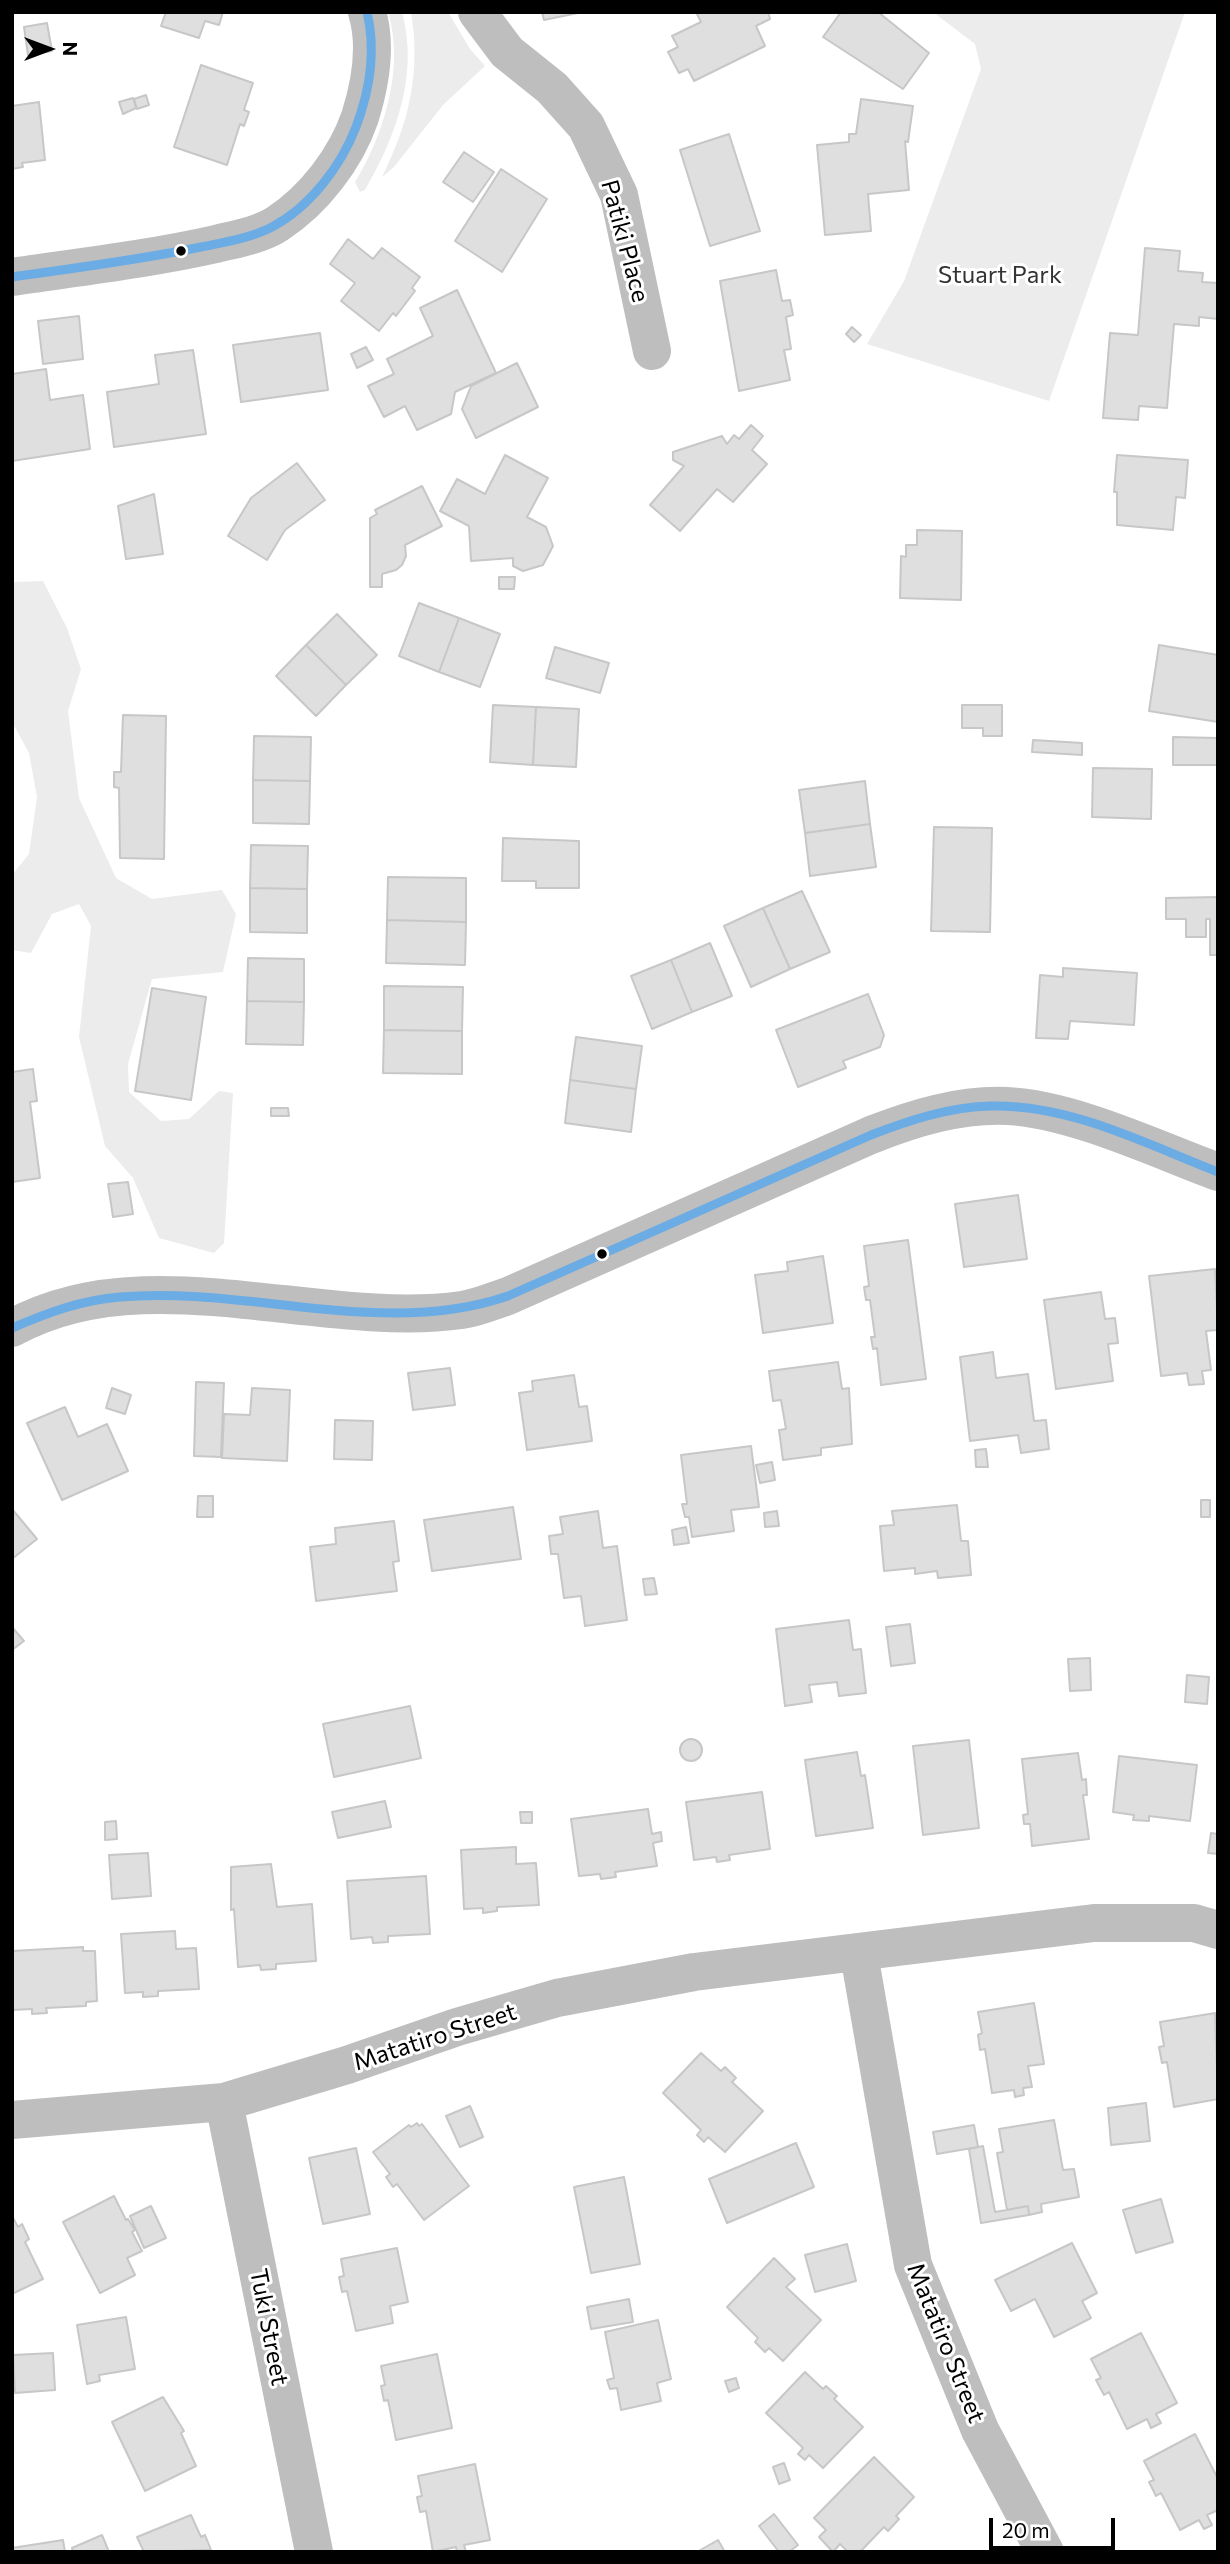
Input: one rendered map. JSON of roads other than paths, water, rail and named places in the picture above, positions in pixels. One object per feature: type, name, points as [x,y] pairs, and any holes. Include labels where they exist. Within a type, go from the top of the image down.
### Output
[{"type":"street","points":[[12,277],[180,252],[239,238],[276,225],[326,181],[355,131],[366,97],[371,62],[367,12]]},
{"type":"street","name":"Patiki Place","points":[[477,12],[507,52],[552,88],[586,126],[619,195],[652,351]]},
{"type":"street","points":[[12,1328],[65,1306],[142,1297],[194,1298],[384,1314],[464,1310],[508,1296],[916,1117],[971,1108],[1007,1106],[1048,1112],[1218,1172]]},
{"type":"street","name":"Matatiro Street","points":[[12,2120],[224,2102],[347,2065],[457,2026],[557,1998],[694,1972],[859,1954],[1094,1923],[1194,1923],[1218,1930]]},
{"type":"street","name":"Matatiro Street","points":[[859,1954],[912,2265],[980,2430],[1045,2552]]},
{"type":"street","name":"Tuki Street","points":[[224,2102],[314,2552]]},
{"type":"park label","name":"Stuart Park","points":[[1000,275]]}]
